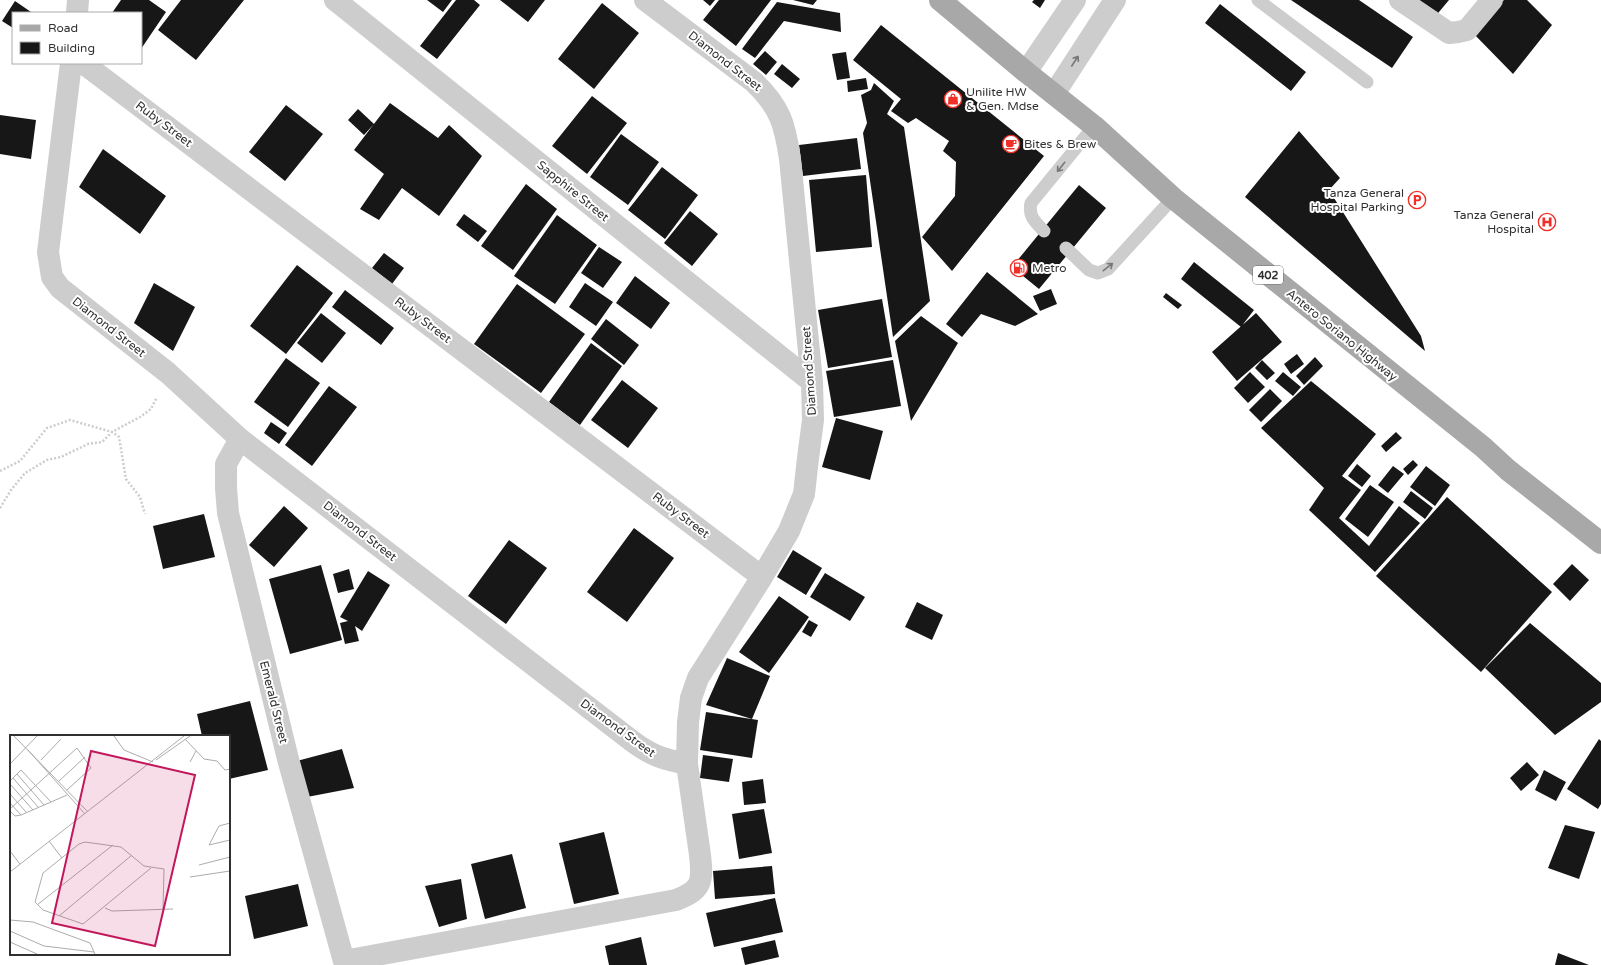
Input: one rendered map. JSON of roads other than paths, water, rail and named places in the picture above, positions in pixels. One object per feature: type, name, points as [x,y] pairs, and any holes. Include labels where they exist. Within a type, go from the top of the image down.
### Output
[{"type":"main road","name":"Antero Soriano Highway","points":[[940,0],[1026,72],[1094,126],[1173,198],[1483,448],[1508,470],[1601,543]]},
{"type":"street","points":[[77,12],[78,0]]},
{"type":"street","name":"Sapphire Street","points":[[336,0],[812,382]]},
{"type":"street","name":"Diamond Street","points":[[71,64],[48,252],[52,278],[60,288],[68,296],[168,373],[240,439],[648,752],[663,759],[687,764],[688,722],[691,698],[698,678],[762,577],[789,531],[804,494],[812,420],[812,382],[790,159],[786,134],[778,113],[769,96],[754,82],[645,0]]},
{"type":"street","points":[[1026,72],[1075,0]]},
{"type":"street","points":[[1054,94],[1115,0]]},
{"type":"street","points":[[1400,0],[1449,33],[1467,30],[1492,0]]},
{"type":"street","name":"Ruby Street","points":[[84,64],[762,577]]},
{"type":"street","name":"Emerald Street","points":[[240,439],[226,464],[228,513],[288,759],[345,963]]},
{"type":"street","points":[[345,963],[676,900],[690,895],[700,884],[702,870],[687,764]]},
{"type":"lane","points":[[1258,0],[1367,82]]},
{"type":"lane","points":[[1044,231],[1031,218],[1029,210],[1031,203],[1094,126]]},
{"type":"lane","points":[[1066,248],[1089,270],[1098,273],[1108,269],[1173,198]]},
{"type":"place","name":"Unilite HW & Gen. Mdse","points":[[953,99]]},
{"type":"place","name":"Bites & Brew","points":[[1011,144]]},
{"type":"place","name":"Tanza General Hospital Parking","points":[[1417,200]]},
{"type":"place","name":"Tanza General Hospital","points":[[1547,222]]},
{"type":"place","name":"Metro","points":[[1019,268]]}]
